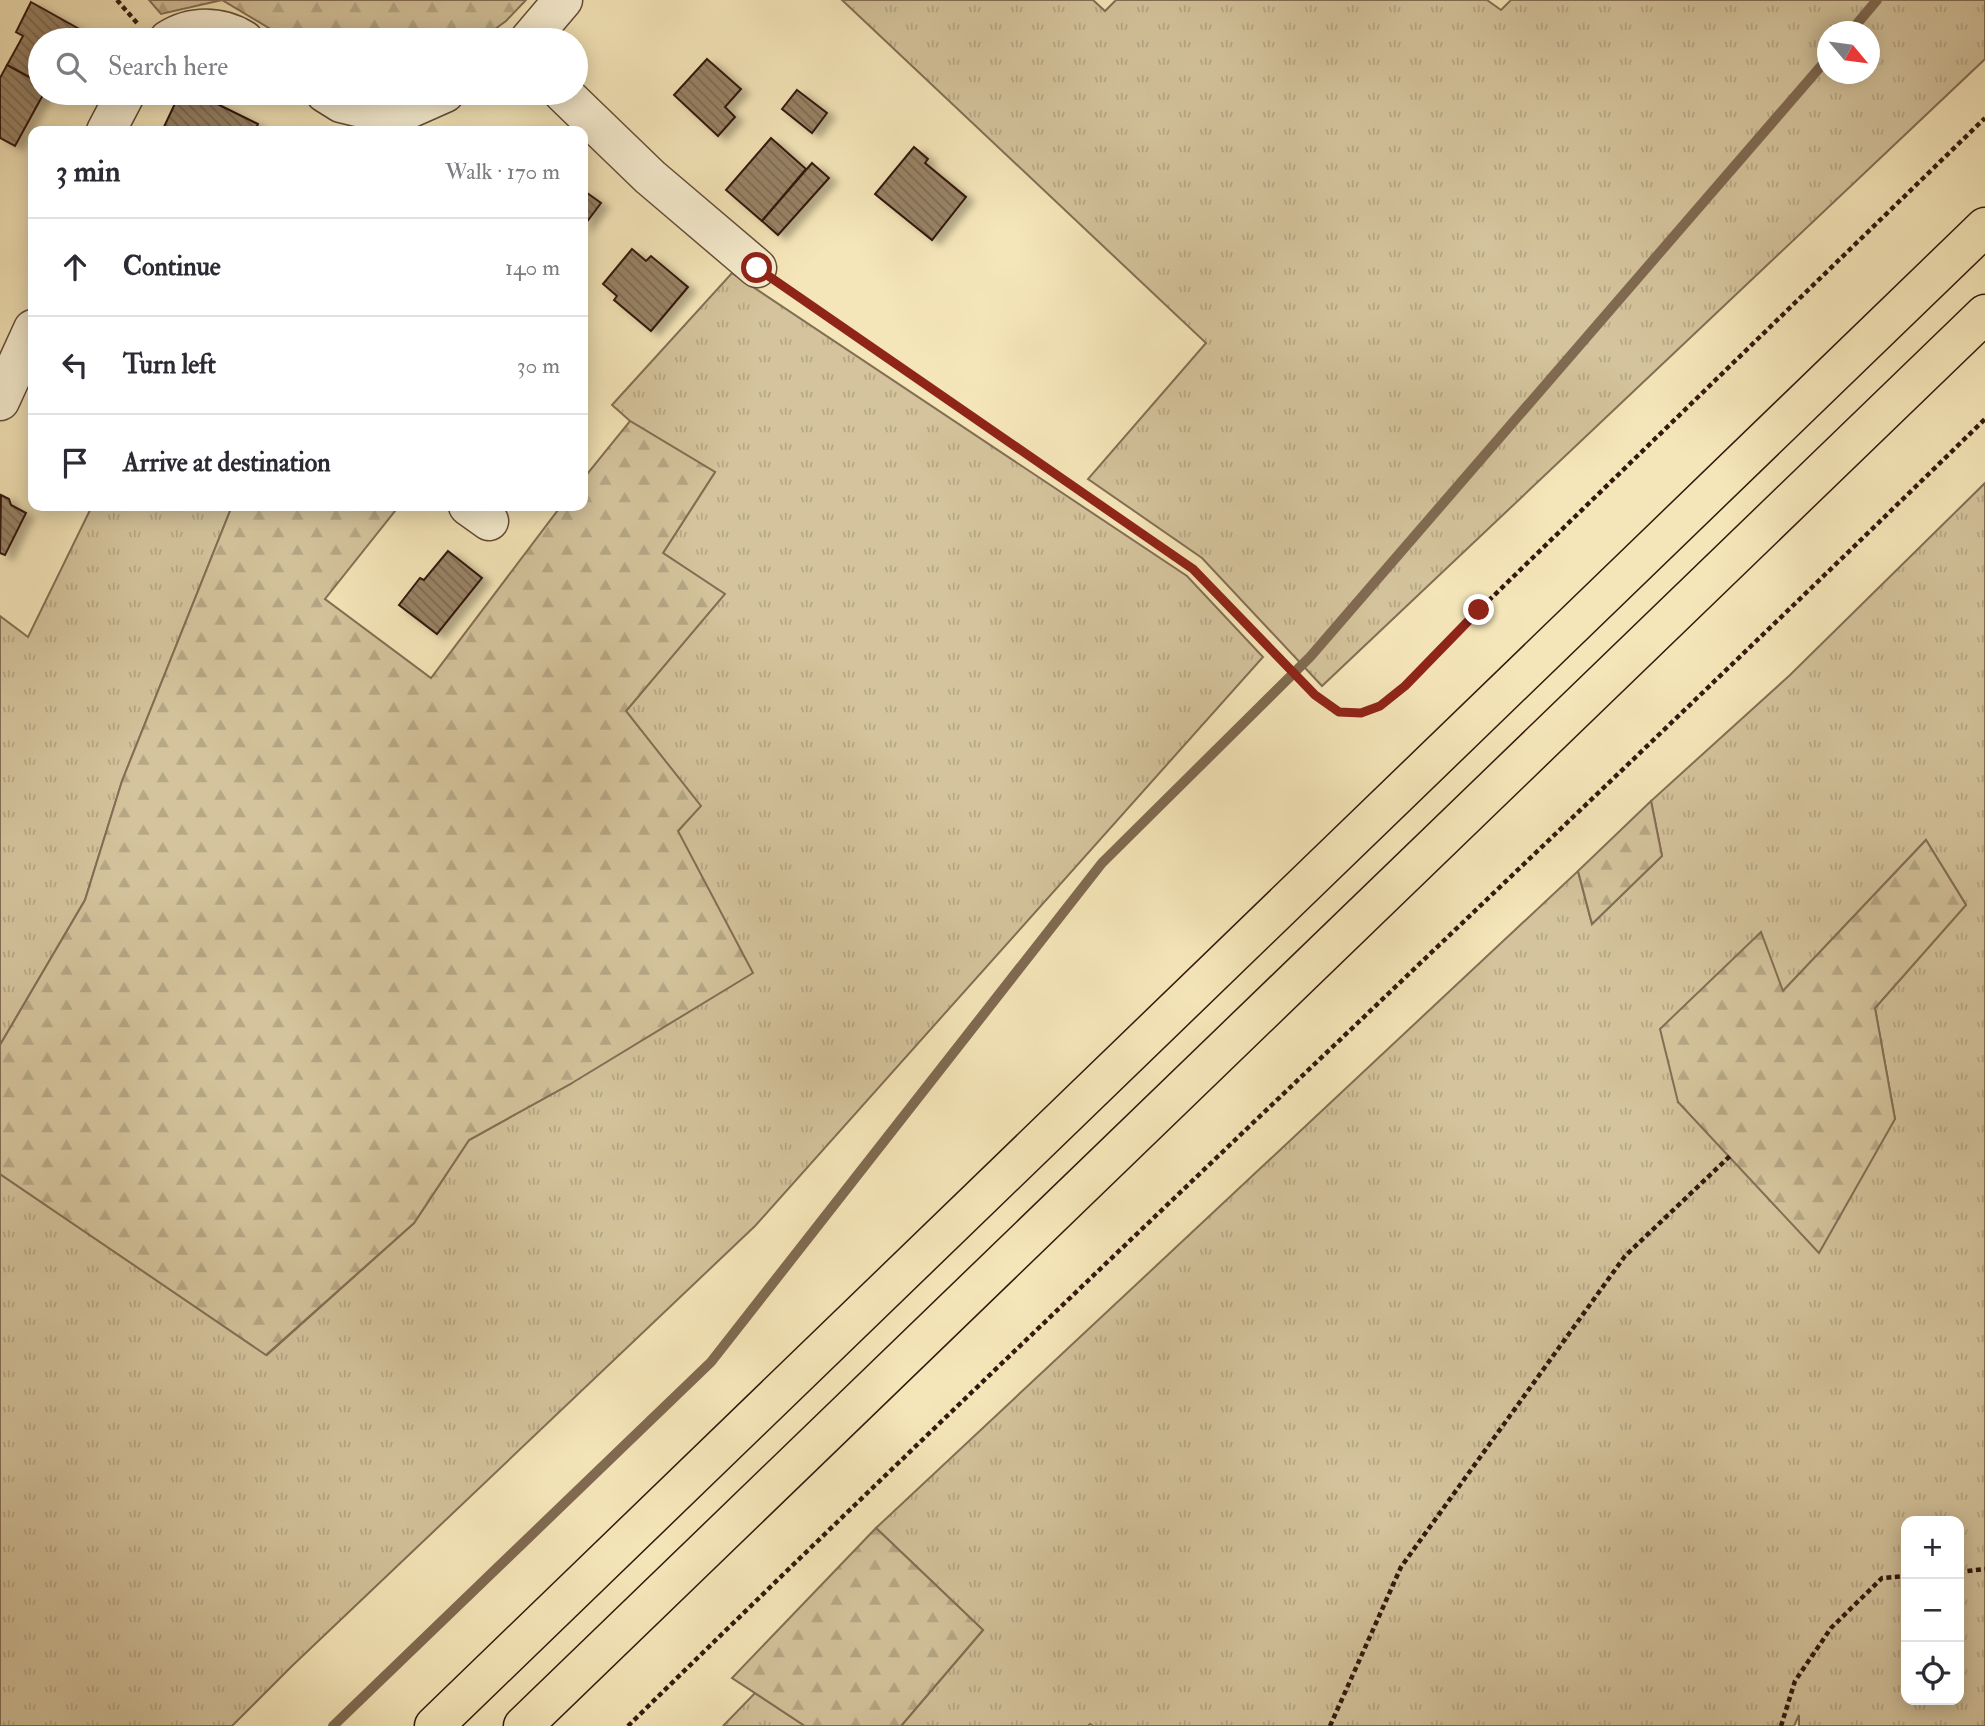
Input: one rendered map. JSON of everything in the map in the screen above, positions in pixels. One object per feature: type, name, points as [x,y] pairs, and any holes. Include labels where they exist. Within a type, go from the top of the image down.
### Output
[{"type":"highway","points":[[434,1726],[1985,227]]},
{"type":"highway","points":[[523,1726],[1985,314]]},
{"type":"street","points":[[539,28],[564,0]]},
{"type":"street","points":[[109,126],[120,105]]},
{"type":"street","points":[[349,105],[405,120],[427,105]]},
{"type":"street","points":[[575,105],[650,177],[757,268]]},
{"type":"street","points":[[0,401],[28,341]]},
{"type":"path","points":[[757,268],[1193,569],[1315,695],[1339,712],[1361,713],[1380,706],[1405,686],[1479,610],[1985,118]]},
{"type":"path","points":[[628,1726],[826,1532],[1480,908],[1985,419]]},
{"type":"path","points":[[1329,1726],[1402,1567],[1625,1256],[1730,1156]]},
{"type":"path","points":[[1964,1571],[1985,1569]]},
{"type":"path","points":[[1782,1726],[1795,1681],[1831,1628],[1882,1578],[1901,1576]]},
{"type":"green space","points":[[149,0],[222,0],[161,14]]},
{"type":"green space","points":[[222,0],[526,0],[496,28],[269,28]]},
{"type":"green space","points":[[842,0],[1093,0],[1105,11],[1116,0],[1487,0],[1501,10],[1511,0],[1985,0],[1985,59],[1322,686],[1202,558],[1088,479],[1206,343]]},
{"type":"green space","points":[[732,273],[1187,576],[1263,657],[755,1226],[232,1726],[0,1726],[0,1174],[267,1355],[414,1223],[469,1140],[572,1083],[678,831],[700,806],[626,711],[724,594],[663,553],[715,472],[630,421],[612,405]]},
{"type":"green space","points":[[630,421],[715,472],[663,553],[725,594],[626,711],[701,806],[678,831],[753,973],[572,1083],[469,1140],[414,1223],[266,1355],[0,1174],[0,1045],[85,900],[122,781],[230,511],[395,511],[325,599],[431,678],[557,511],[588,511],[588,473]]},
{"type":"green space","points":[[1985,483],[1985,1726],[1799,1726],[1799,1715],[1794,1726],[901,1726],[983,1630],[876,1528],[1578,871],[1592,924],[1662,856],[1651,801],[1790,675]],"holes":[[[1926,840],[1966,905],[1875,1008],[1895,1119],[1678,1102],[1761,933],[1782,992]]]},
{"type":"green space","points":[[90,511],[230,511],[122,781],[85,900],[0,1045],[0,616],[28,637]]},
{"type":"green space","points":[[1651,801],[1662,856],[1592,924],[1578,871]]},
{"type":"green space","points":[[1926,840],[1966,905],[1875,1008],[1895,1119],[1819,1253],[1678,1102],[1660,1029],[1761,932],[1783,991]]},
{"type":"green space","points":[[876,1528],[983,1630],[901,1726],[805,1726],[732,1678]]},
{"type":"green space","points":[[755,1693],[805,1726],[723,1726]]},
{"type":"building","points":[[31,2],[77,28],[28,28],[28,76],[7,65],[23,36],[16,32]]},
{"type":"building","points":[[707,59],[741,89],[725,107],[735,117],[718,136],[674,95]]},
{"type":"building","points":[[7,65],[28,76],[28,105],[37,105],[15,146],[0,138],[0,78]]},
{"type":"building","points":[[797,90],[827,113],[812,133],[782,109]]},
{"type":"building","points":[[174,105],[219,105],[258,124],[257,126],[164,126]]},
{"type":"building","points":[[771,138],[806,169],[762,221],[726,190]]},
{"type":"building","points":[[914,147],[928,159],[925,163],[966,197],[932,240],[875,194]]},
{"type":"building","points":[[812,163],[829,178],[778,235],[762,221]]},
{"type":"building","points":[[588,194],[601,203],[588,220]]},
{"type":"building","points":[[632,249],[646,261],[651,256],[688,287],[651,331],[614,300],[617,296],[603,284]]},
{"type":"building","points":[[1,495],[9,499],[11,505],[26,513],[5,555],[0,553]]},
{"type":"building","points":[[448,551],[482,578],[437,634],[399,605],[420,578],[424,580]]},
{"type":"waterway","points":[[1859,21],[1877,0]]},
{"type":"waterway","points":[[333,1726],[711,1362],[1102,863],[1310,657],[1817,71]]},
{"type":"route","points":[[757,268],[1193,569],[1278,659],[1315,695],[1339,712],[1361,713],[1380,706],[1405,686],[1479,610]]}]
